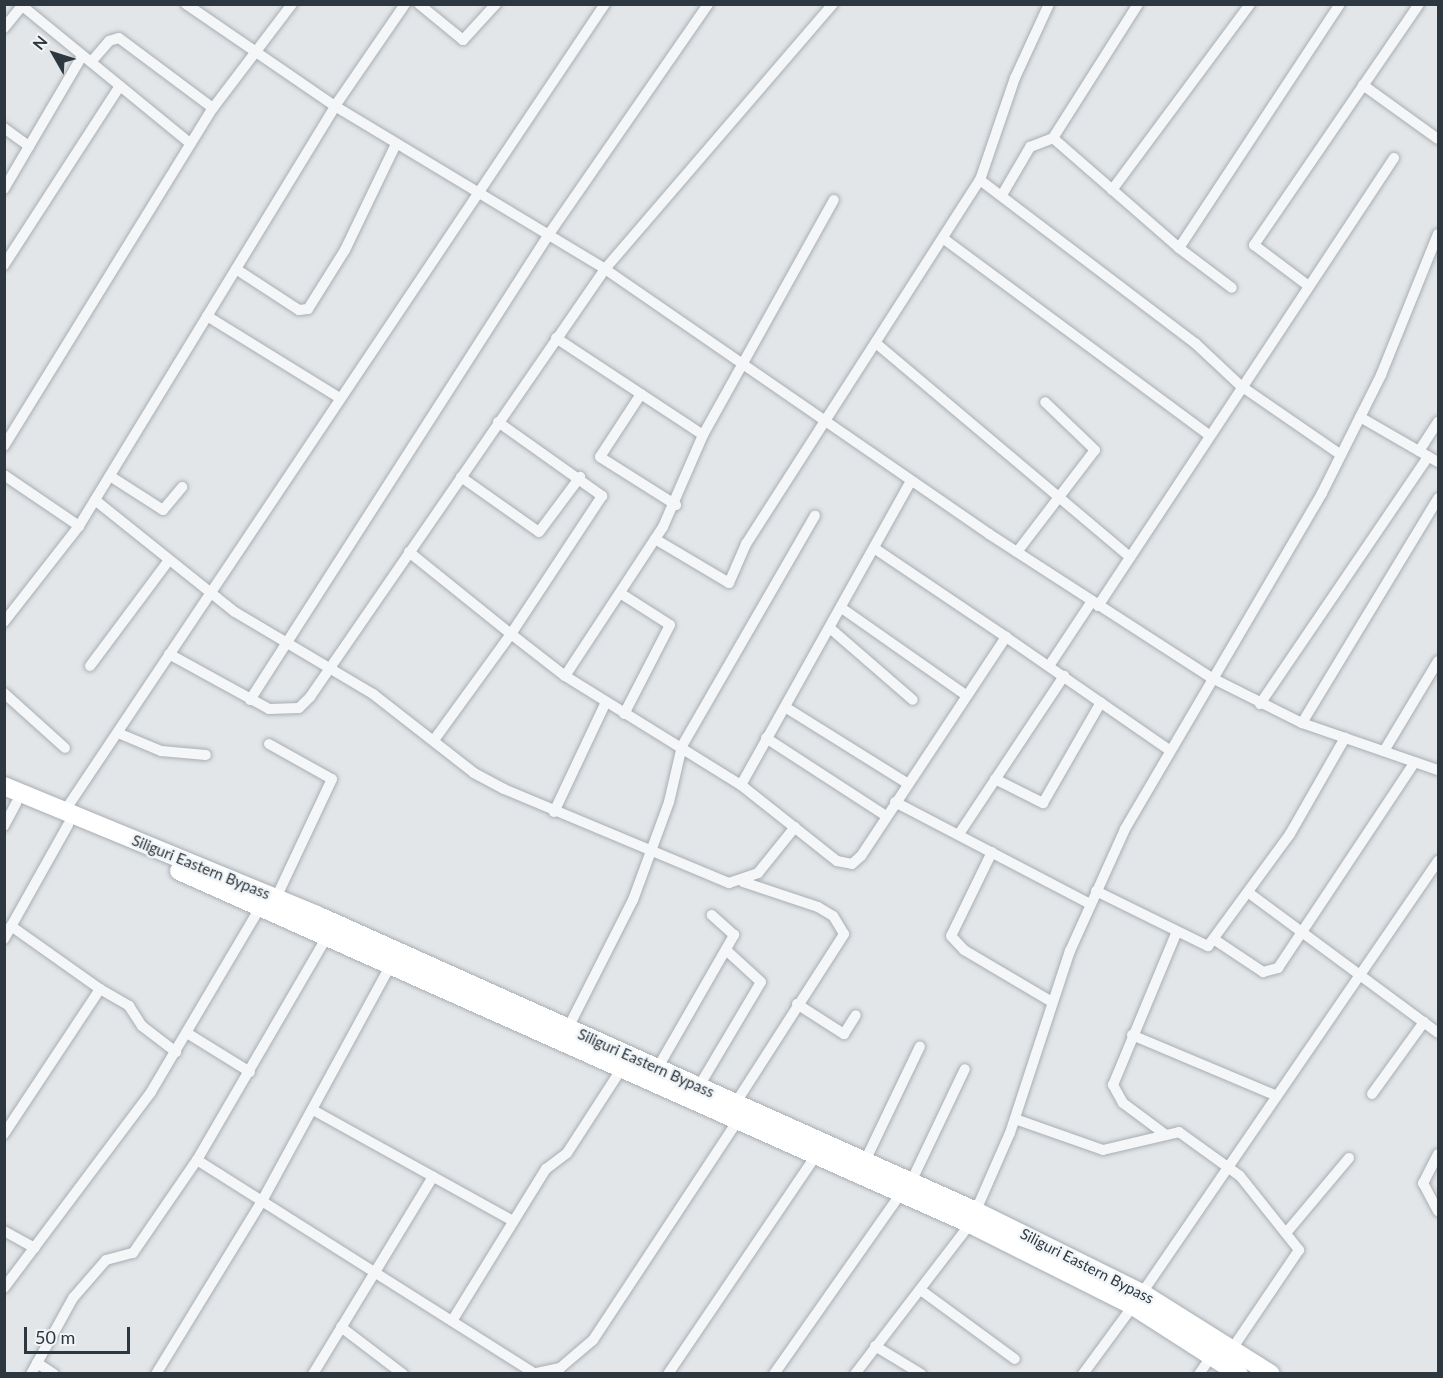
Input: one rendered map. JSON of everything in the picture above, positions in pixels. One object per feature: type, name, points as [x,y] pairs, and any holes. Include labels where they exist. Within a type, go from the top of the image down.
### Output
[{"type":"main road","name":"Siliguri Eastern Bypass","points":[[4,786],[66,819]]},
{"type":"main road","name":"Siliguri Eastern Bypass","points":[[10,801],[66,819],[568,1028],[698,1088],[816,1155],[906,1187],[1138,1299],[1232,1349],[1271,1374]]},
{"type":"main road","name":"Siliguri Eastern Bypass","points":[[269,902],[328,935],[622,1068],[865,1161],[906,1187]]},
{"type":"main road","name":"Siliguri Eastern Bypass","points":[[1138,1299],[1211,1357],[1239,1374]]},
{"type":"street","points":[[186,4],[335,106],[605,269],[743,367],[1017,552],[1210,677],[1302,723],[1438,770]]},
{"type":"street","points":[[4,446],[190,143],[213,108],[292,4]]},
{"type":"street","points":[[4,622],[79,526],[335,106],[405,4]]},
{"type":"street","points":[[419,4],[463,40],[496,4]]},
{"type":"street","points":[[4,939],[66,819],[118,733],[210,592],[605,4]]},
{"type":"street","points":[[250,700],[549,234],[708,4]]},
{"type":"street","points":[[169,654],[269,709],[298,708],[410,552],[605,269],[833,4]]},
{"type":"street","points":[[655,539],[729,583],[746,544],[824,421],[945,239],[980,180],[1015,78],[1049,4]]},
{"type":"street","points":[[1002,195],[1030,147],[1053,138],[1138,4]]},
{"type":"street","points":[[1179,248],[1340,4]]},
{"type":"street","points":[[1306,284],[1257,252],[1254,244],[1419,4]]},
{"type":"street","points":[[4,28],[21,5],[190,143]]},
{"type":"street","points":[[1112,190],[1245,6]]},
{"type":"street","points":[[4,189],[29,146],[87,59],[109,41],[119,38],[213,108]]},
{"type":"street","points":[[4,265],[120,86]]},
{"type":"street","points":[[1363,86],[1438,139]]},
{"type":"street","points":[[4,128],[29,146]]},
{"type":"street","points":[[1053,138],[1179,248],[1232,288]]},
{"type":"street","points":[[236,269],[299,310],[308,309],[345,250],[396,144]]},
{"type":"street","points":[[1049,666],[1130,557],[1306,284],[1394,158]]},
{"type":"street","points":[[980,180],[1195,343],[1241,386],[1341,455]]},
{"type":"street","points":[[565,676],[676,504],[703,435],[743,367],[834,200]]},
{"type":"street","points":[[855,1374],[875,1346],[922,1291],[973,1218],[1015,1119],[1052,1002],[1096,891],[1168,749],[1341,455],[1360,417],[1438,234]]},
{"type":"street","points":[[945,239],[1209,435]]},
{"type":"street","points":[[207,316],[340,398]]},
{"type":"street","points":[[556,338],[703,435]]},
{"type":"street","points":[[877,344],[1130,557]]},
{"type":"street","points":[[641,394],[600,457],[676,504]]},
{"type":"street","points":[[1017,552],[1095,450],[1045,402]]},
{"type":"street","points":[[1360,417],[1438,462]]},
{"type":"street","points":[[434,740],[511,634],[601,503],[598,490],[498,422]]},
{"type":"street","points":[[1260,704],[1424,454],[1438,422]]},
{"type":"street","points":[[4,475],[79,526]]},
{"type":"street","points":[[110,476],[163,510],[182,487]]},
{"type":"street","points":[[461,477],[539,531],[580,477]]},
{"type":"street","points":[[741,785],[766,738],[843,609],[912,481]]},
{"type":"street","points":[[1302,723],[1438,498]]},
{"type":"street","points":[[94,500],[210,592],[287,645],[328,667],[434,740],[474,773],[554,812],[718,882],[743,882],[818,907],[841,924],[841,944],[797,1004],[737,1112],[593,1340],[560,1368],[532,1373],[197,1160]]},
{"type":"street","points":[[568,1028],[606,957],[650,854],[682,747],[815,516]]},
{"type":"street","points":[[874,548],[1168,749]]},
{"type":"street","points":[[410,552],[565,676],[741,785],[845,865],[861,856],[1006,637]]},
{"type":"street","points":[[90,666],[170,560]]},
{"type":"street","points":[[620,593],[670,625],[624,714]]},
{"type":"street","points":[[843,609],[966,695]]},
{"type":"street","points":[[831,629],[913,700]]},
{"type":"street","points":[[1384,751],[1438,661]]},
{"type":"street","points":[[959,834],[1064,676]]},
{"type":"street","points":[[4,693],[65,747]]},
{"type":"street","points":[[554,812],[606,702]]},
{"type":"street","points":[[995,780],[1043,803],[1101,702]]},
{"type":"street","points":[[785,707],[908,784]]},
{"type":"street","points":[[118,733],[160,751],[206,755]]},
{"type":"street","points":[[766,738],[886,816]]},
{"type":"street","points":[[1096,891],[1202,947],[1215,940],[1249,893],[1345,738]]},
{"type":"street","points":[[4,1288],[176,1052],[269,902],[332,779],[318,766],[269,744]]},
{"type":"street","points":[[1215,940],[1270,974],[1302,932],[1415,762]]},
{"type":"street","points":[[4,826],[10,801]]},
{"type":"street","points":[[896,802],[1090,904]]},
{"type":"street","points":[[743,882],[758,873],[795,827]]},
{"type":"street","points":[[992,852],[951,936],[964,950],[1052,1002]]},
{"type":"street","points":[[1083,1374],[1138,1299],[1438,861]]},
{"type":"street","points":[[1249,893],[1438,1033]]},
{"type":"street","points":[[657,1069],[734,935],[712,915]]},
{"type":"street","points":[[10,927],[129,1006],[142,1026],[176,1052]]},
{"type":"street","points":[[1166,1135],[1116,1095],[1113,1076],[1176,934]]},
{"type":"street","points":[[32,1374],[72,1298],[106,1260],[133,1253],[197,1160],[328,935]]},
{"type":"street","points":[[698,1088],[761,982],[726,950]]},
{"type":"street","points":[[156,1374],[262,1201],[392,963]]},
{"type":"street","points":[[4,1134],[100,988]]},
{"type":"street","points":[[797,1004],[844,1034],[856,1015]]},
{"type":"street","points":[[1372,1094],[1424,1022]]},
{"type":"street","points":[[187,1033],[250,1072]]},
{"type":"street","points":[[1132,1035],[1278,1096]]},
{"type":"street","points":[[865,1161],[920,1046]]},
{"type":"street","points":[[452,1321],[546,1169],[567,1153],[622,1068]]},
{"type":"street","points":[[774,1374],[906,1187],[965,1068]]},
{"type":"street","points":[[313,1110],[513,1221]]},
{"type":"street","points":[[1015,1119],[1103,1150],[1166,1135],[1185,1135],[1228,1168],[1299,1250],[1298,1257],[1232,1349]]},
{"type":"street","points":[[1438,1154],[1423,1183],[1438,1211]]},
{"type":"street","points":[[668,1374],[816,1155]]},
{"type":"street","points":[[1286,1233],[1349,1158]]},
{"type":"street","points":[[313,1374],[433,1177]]},
{"type":"street","points":[[4,1231],[34,1248]]},
{"type":"street","points":[[922,1291],[1015,1359]]},
{"type":"street","points":[[341,1327],[403,1374]]},
{"type":"street","points":[[875,1346],[921,1374]]},
{"type":"street","points":[[1199,1374],[1211,1357]]},
{"type":"street","points":[[37,1363],[54,1374]]}]
